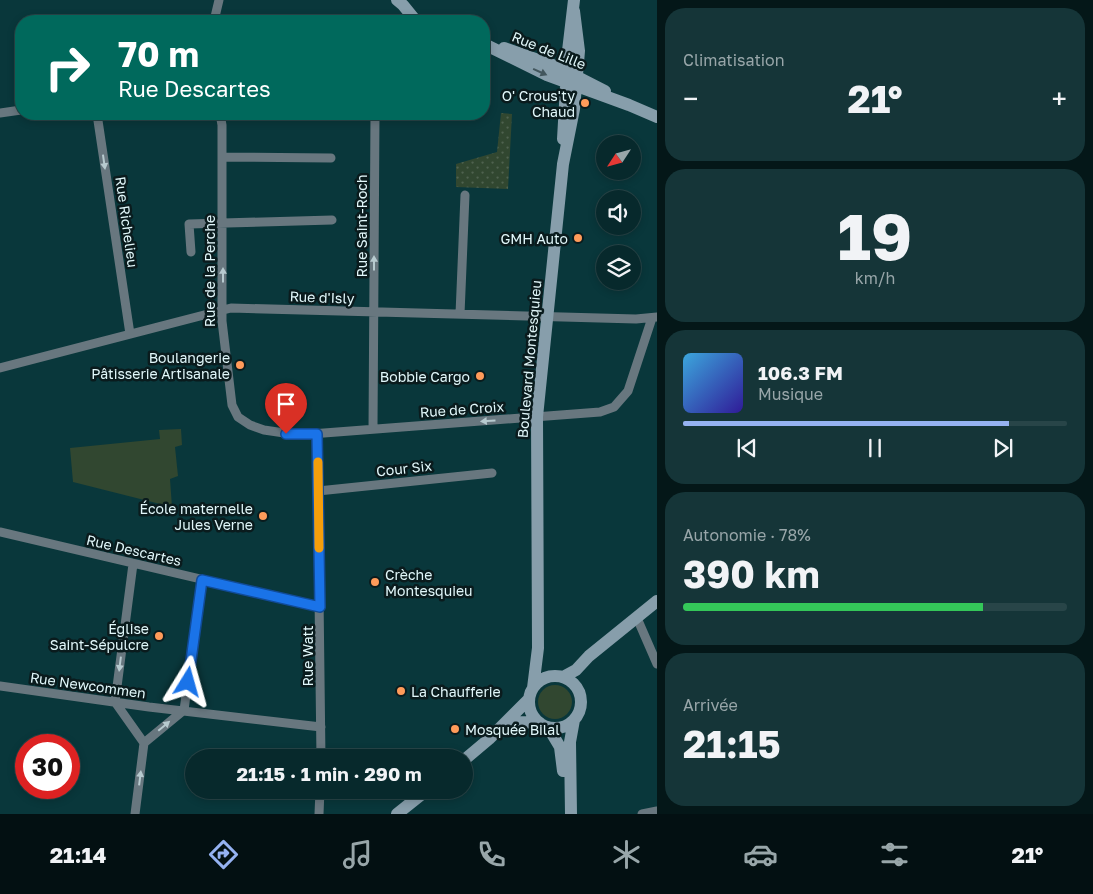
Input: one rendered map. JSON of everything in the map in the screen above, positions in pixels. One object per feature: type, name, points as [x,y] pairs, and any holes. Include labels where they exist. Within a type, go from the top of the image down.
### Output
[{"type":"main road","points":[[397,0],[411,15]]},
{"type":"main road","name":"Boulevard Montesquieu","points":[[531,694],[538,648],[537,418],[563,164],[573,116],[574,6]]},
{"type":"main road","name":"Rue de Lille","points":[[490,42],[657,118]]},
{"type":"main road","name":"Rue de Lille","points":[[490,47],[519,63],[572,79]]},
{"type":"main road","points":[[473,752],[489,739],[543,679],[560,677],[576,670],[657,601]]},
{"type":"main road","name":"Boulevard Montesquieu","points":[[538,648],[543,663],[560,677]]},
{"type":"main road","points":[[571,814],[570,742],[574,720],[580,710],[580,695],[588,664],[600,648]]},
{"type":"main road","points":[[560,677],[574,684],[580,695]]},
{"type":"main road","points":[[531,694],[531,713],[544,725],[561,751],[563,814]]},
{"type":"main road","points":[[489,739],[516,722],[563,727],[574,720]]},
{"type":"main road","points":[[398,814],[416,799]]},
{"type":"street","points":[[215,15],[219,0]]},
{"type":"street","points":[[0,113],[15,111]]},
{"type":"street","name":"Rue Richelieu","points":[[98,120],[130,334]]},
{"type":"street","name":"Rue de la Perche","points":[[220,120],[223,330],[233,409],[245,422]]},
{"type":"street","name":"Rue Saint-Roch","points":[[374,429],[375,120]]},
{"type":"street","points":[[222,156],[331,158]]},
{"type":"street","points":[[460,314],[465,195]]},
{"type":"street","points":[[191,252],[189,224],[332,220]]},
{"type":"street","name":"Rue d'Isly","points":[[0,368],[223,309],[636,319],[654,317]]},
{"type":"street","name":"Rue de Croix","points":[[245,422],[264,430],[286,434],[317,434],[600,412],[620,402],[630,384],[654,317]]},
{"type":"street","name":"Rue Watt","points":[[317,434],[321,749]]},
{"type":"street","name":"Cour Six","points":[[318,491],[492,473]]},
{"type":"street","name":"Rue Descartes","points":[[0,532],[320,607]]},
{"type":"street","points":[[133,564],[115,702],[144,743],[135,814]]},
{"type":"street","points":[[144,743],[184,710],[202,580]]},
{"type":"street","points":[[637,618],[657,664]]},
{"type":"street","name":"Rue Newcommen","points":[[0,686],[321,727]]},
{"type":"street","points":[[319,814],[320,799]]},
{"type":"street","points":[[642,814],[657,811]]},
{"type":"green space","points":[[501,113],[512,114],[508,189],[456,187],[456,164],[497,152]]},
{"type":"green space","points":[[181,429],[182,445],[175,447],[178,476],[170,479],[172,507],[73,482],[70,448],[160,439],[159,430]]},
{"type":"green space","points":[[555,685],[562,686],[567,690],[571,695],[571,709],[567,714],[562,718],[555,719],[548,718],[543,714],[539,709],[538,702],[539,695],[543,690],[548,686]]},
{"type":"slow traffic","points":[[318,462],[319,548]]},
{"type":"place","name":"O' Crous'ty Chaud","points":[[585,103]]},
{"type":"place","name":"GMH Auto","points":[[578,238]]},
{"type":"place","name":"Boulangerie Pâtisserie Artisanale","points":[[240,365]]},
{"type":"place","name":"Bobbie Cargo","points":[[480,376]]},
{"type":"place","name":"École maternelle Jules Verne","points":[[263,516]]},
{"type":"place","name":"Crèche Montesquieu","points":[[375,582]]},
{"type":"place","name":"Église Saint-Sépulcre","points":[[159,636]]},
{"type":"place","name":"La Chaufferie","points":[[401,691]]},
{"type":"place","name":"Mosquée Bilal","points":[[455,729]]},
{"type":"route","points":[[188,682],[202,580],[320,607],[317,434],[286,434]]}]
